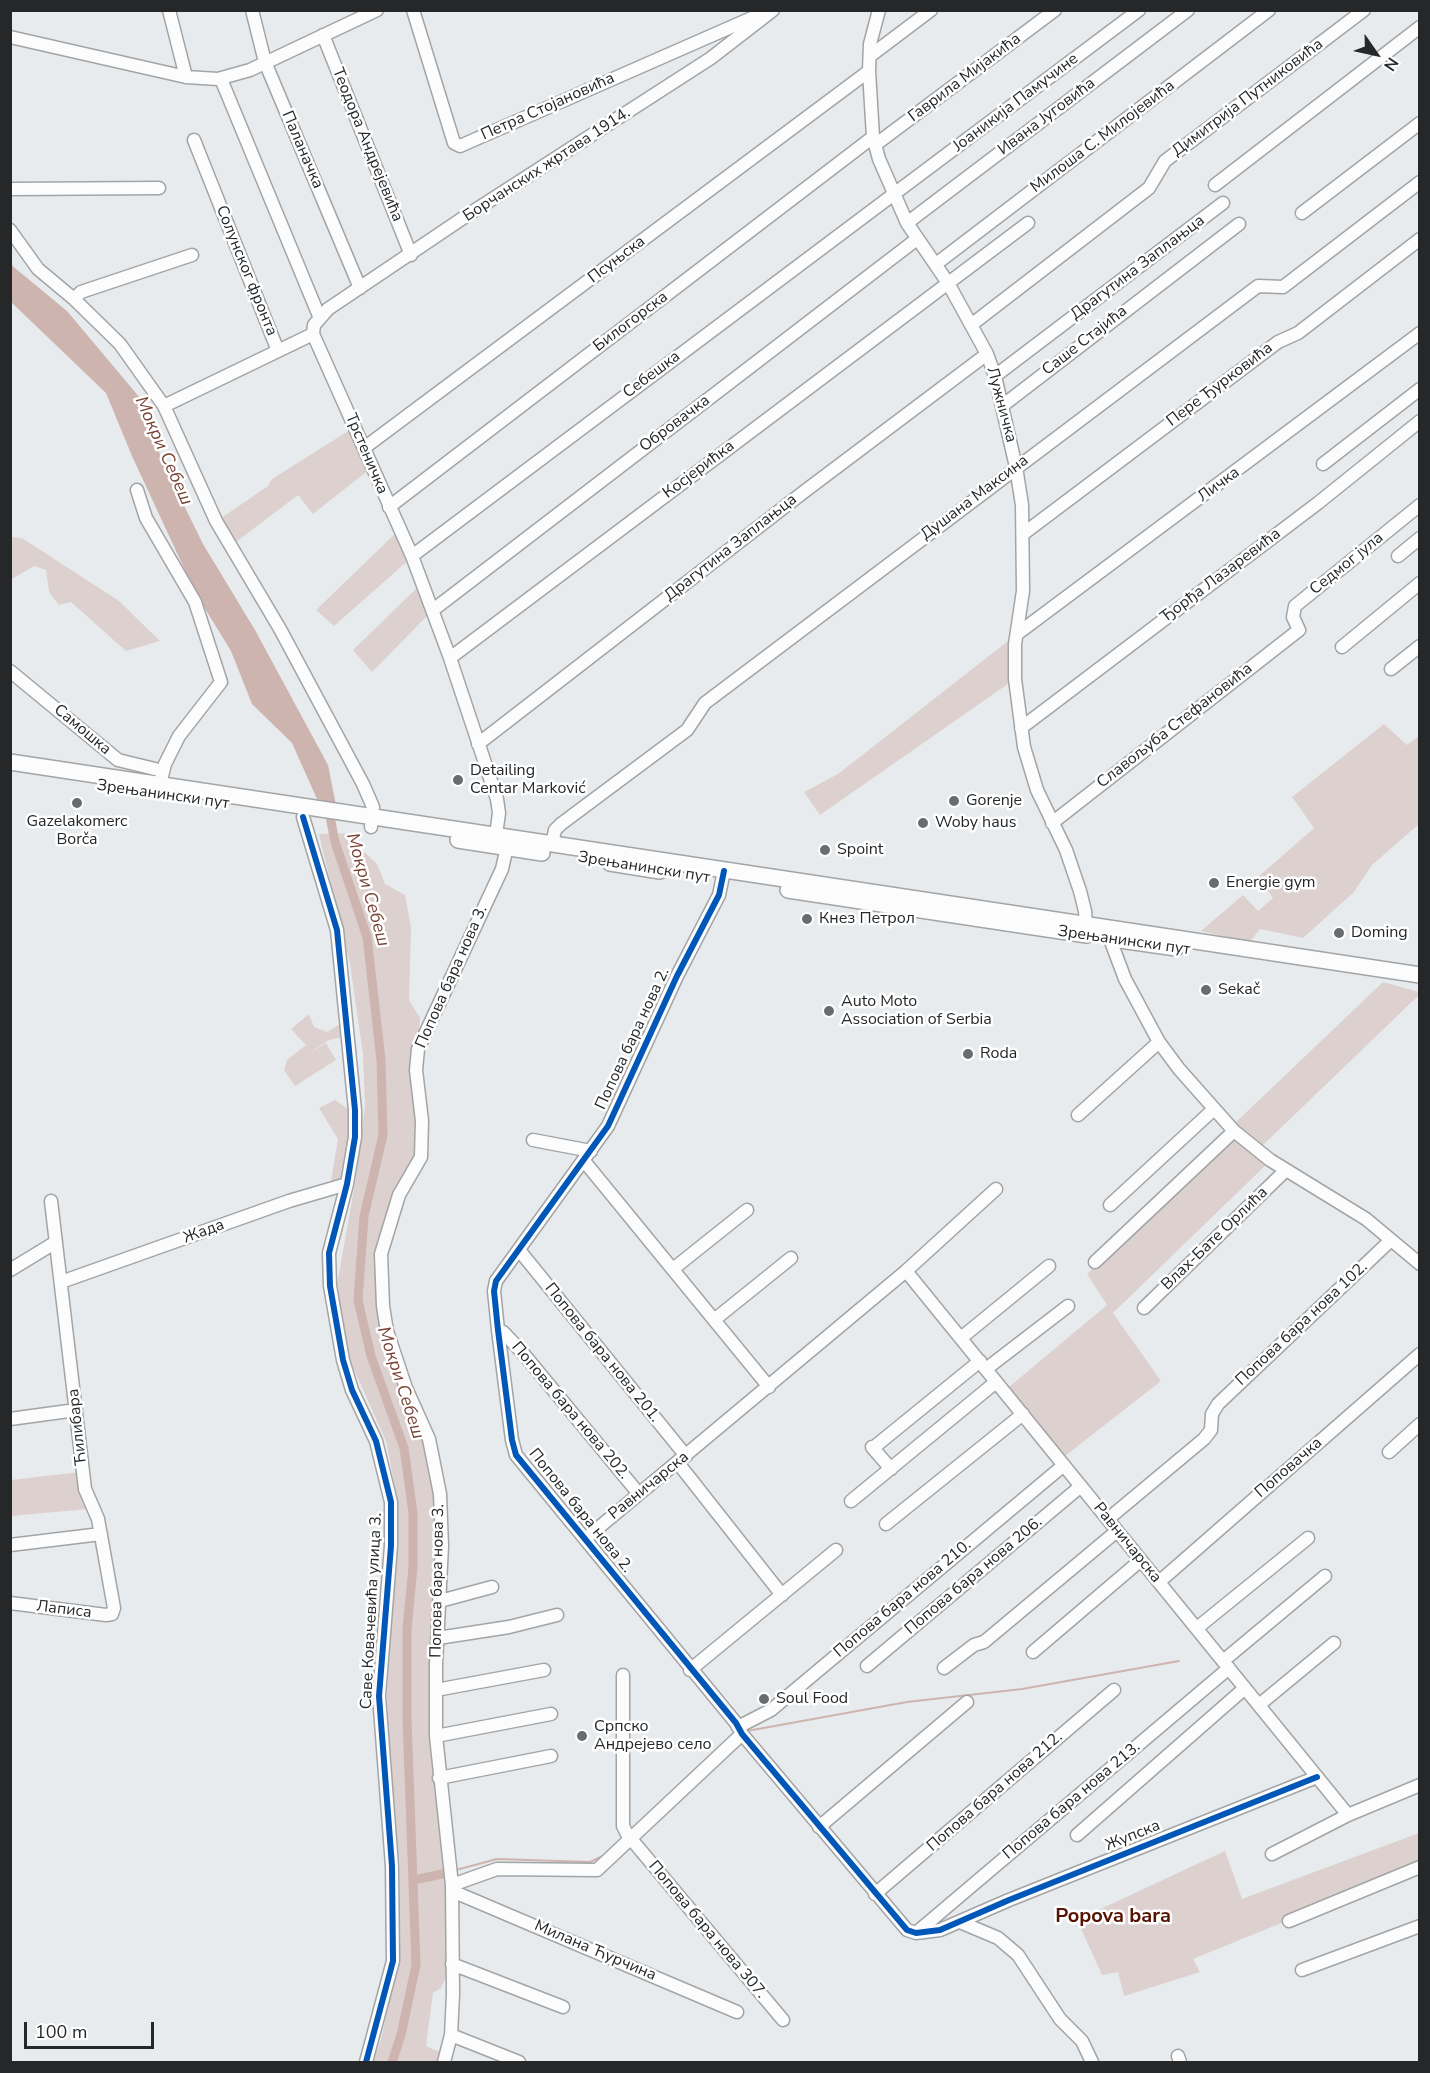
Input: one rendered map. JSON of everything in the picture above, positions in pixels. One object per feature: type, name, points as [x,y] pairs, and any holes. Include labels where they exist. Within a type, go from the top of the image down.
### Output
[{"type":"main road","name":"Зрењанински пут","points":[[10,762],[162,777],[320,815],[496,835],[1110,939],[1419,984]]},
{"type":"main road","name":"Зрењанински пут","points":[[10,772],[303,817],[320,815]]},
{"type":"main road","name":"Зрењанински пут","points":[[372,822],[507,847],[1086,925],[1419,975]]},
{"type":"street","points":[[169,10],[186,77]]},
{"type":"street","name":"Паланачка","points":[[252,10],[265,62],[360,288]]},
{"type":"street","points":[[10,37],[186,77],[221,79],[265,62],[376,10]]},
{"type":"street","name":"Петра Стојановића","points":[[413,10],[454,142],[460,146],[771,10]]},
{"type":"street","name":"Борчанских жртава 1914.","points":[[319,316],[471,213],[711,58],[771,10]]},
{"type":"street","name":"Лужничка","points":[[879,10],[873,32],[869,71],[874,141],[883,173],[907,223],[948,283],[987,354],[995,376],[1016,467],[1022,505],[1023,591],[1017,634],[1016,679],[1021,728],[1029,769],[1066,850],[1084,902],[1086,925]]},
{"type":"street","points":[[870,56],[932,10]]},
{"type":"street","name":"Гаврила Мијакића","points":[[874,141],[1055,10]]},
{"type":"street","name":"Јоаникија Памучине","points":[[893,195],[1139,10]]},
{"type":"street","name":"Ивана Југовића","points":[[907,223],[1188,10]]},
{"type":"street","name":"Милоша С. Милојевића","points":[[936,264],[1269,10]]},
{"type":"street","name":"Димитрија Путниковића","points":[[971,325],[1149,188],[1164,161],[1364,10]]},
{"type":"street","points":[[1215,185],[1419,27]]},
{"type":"street","name":"Теодора Андрејевића","points":[[323,34],[411,255]]},
{"type":"street","name":"Псуњска","points":[[364,448],[869,71]]},
{"type":"street","points":[[221,79],[319,316],[314,325],[313,334],[278,351]]},
{"type":"street","points":[[1302,213],[1419,123]]},
{"type":"street","name":"Солунског фронта","points":[[164,406],[278,351],[194,140]]},
{"type":"street","name":"Билогорска","points":[[388,507],[874,141]]},
{"type":"street","name":"Душана Максина","points":[[552,844],[555,830],[561,824],[687,730],[701,706],[1258,286],[1283,287],[1419,182]]},
{"type":"street","points":[[10,189],[159,188]]},
{"type":"street","name":"Себешка","points":[[412,556],[893,195]]},
{"type":"street","name":"Драгутина Заплањца","points":[[995,376],[1223,203]]},
{"type":"street","name":"Косјерићка","points":[[450,658],[1028,223]]},
{"type":"street","name":"Саше Стајића","points":[[1002,406],[1239,224]]},
{"type":"street","points":[[10,230],[38,269],[74,299],[120,344],[164,406],[216,521],[280,629],[363,784],[373,804],[372,822]]},
{"type":"street","name":"Обровачка","points":[[433,610],[917,239]]},
{"type":"street","name":"Пере Ђурковића","points":[[1023,534],[1278,342],[1298,333],[1419,239]]},
{"type":"street","points":[[74,299],[81,292],[192,255]]},
{"type":"street","name":"Личка","points":[[1017,634],[1419,333]]},
{"type":"street","name":"Трстеничка","points":[[313,334],[388,507],[412,556],[433,610],[497,799],[499,813],[496,835]]},
{"type":"street","name":"Драгутина Заплањца","points":[[478,744],[805,491],[987,354]]},
{"type":"street","points":[[1323,464],[1419,388]]},
{"type":"street","name":"Ђорђа Лазаревића","points":[[1021,728],[1318,503],[1419,421]]},
{"type":"street","name":"Зрењанински пут","points":[[137,490],[146,518],[195,602],[220,682],[188,722],[162,777]]},
{"type":"street","name":"Седмог јула","points":[[1299,630],[1293,617],[1295,606],[1419,505]]},
{"type":"street","points":[[1398,556],[1419,538]]},
{"type":"street","points":[[1342,647],[1419,584]]},
{"type":"street","name":"Славољуба Стефановића","points":[[1052,823],[1299,630]]},
{"type":"street","points":[[1391,669],[1419,646]]},
{"type":"street","name":"Самошка","points":[[10,671],[118,760],[162,777]]},
{"type":"street","name":"Саве Ковачевића улица 3.","points":[[303,817],[337,930],[349,1024],[356,1125],[347,1184],[329,1253],[330,1286],[343,1360],[352,1390],[376,1441],[391,1502],[392,1546],[379,1696],[392,1866],[393,1961],[366,2062]]},
{"type":"street","name":"Попова бара нова 3.","points":[[444,2062],[451,2035],[452,1888],[436,1736],[442,1515],[437,1471],[429,1438],[406,1388],[387,1331],[383,1306],[381,1254],[399,1195],[421,1158],[422,1121],[416,1070],[418,1049],[502,869],[507,847]]},
{"type":"street","name":"Попова бара нова 2.","points":[[723,875],[719,895],[676,976],[613,1116],[495,1286],[498,1330],[514,1449],[690,1670],[819,1827],[907,1930],[916,1934]]},
{"type":"street","points":[[1110,939],[1125,979],[1159,1042],[1234,1131],[1257,1151],[1366,1219],[1419,1264]]},
{"type":"street","points":[[1078,1115],[1159,1042]]},
{"type":"street","points":[[1110,1205],[1214,1109]]},
{"type":"street","points":[[1095,1262],[1234,1131]]},
{"type":"street","points":[[533,1140],[587,1156],[673,1269],[769,1387]]},
{"type":"street","name":"Влах-Бате Орлића","points":[[1144,1308],[1286,1170]]},
{"type":"street","name":"Жада","points":[[61,1282],[289,1201],[347,1184]]},
{"type":"street","name":"Равничарска","points":[[585,1539],[906,1271],[996,1189]]},
{"type":"street","name":"Ћилибара","points":[[51,1201],[86,1494],[94,1508],[101,1534],[114,1608]]},
{"type":"street","points":[[673,1269],[747,1210]]},
{"type":"street","name":"Попова бара нова 102.","points":[[1108,1520],[1209,1433],[1214,1408],[1391,1240]]},
{"type":"street","points":[[10,1269],[56,1242]]},
{"type":"street","name":"Попова бара нова 201.","points":[[519,1250],[682,1460],[782,1595]]},
{"type":"street","points":[[714,1320],[791,1258]]},
{"type":"street","points":[[961,1338],[1049,1266]]},
{"type":"street","name":"Равничарска","points":[[906,1271],[1348,1815]]},
{"type":"street","points":[[891,1469],[873,1447],[983,1365],[1068,1306]]},
{"type":"street","name":"Попова бара нова 202.","points":[[498,1330],[522,1352],[639,1494]]},
{"type":"street","name":"Поповачка","points":[[1159,1582],[1419,1354]]},
{"type":"street","points":[[851,1501],[996,1382]]},
{"type":"street","points":[[10,1419],[76,1410]]},
{"type":"street","points":[[886,1524],[1023,1414]]},
{"type":"street","points":[[1389,1452],[1419,1424]]},
{"type":"street","name":"Попова бара нова 210.","points":[[452,1888],[497,1869],[597,1870],[740,1731],[771,1710],[1064,1465]]},
{"type":"street","name":"Попова бара нова 206.","points":[[867,1666],[1081,1486]]},
{"type":"street","points":[[944,1668],[974,1645],[984,1642],[1117,1531]]},
{"type":"street","points":[[10,1545],[101,1534]]},
{"type":"street","points":[[1197,1628],[1308,1538]]},
{"type":"street","points":[[690,1670],[837,1550]]},
{"type":"street","points":[[1033,1652],[1141,1560]]},
{"type":"street","name":"Попова бара нова 213.","points":[[916,1934],[1226,1665],[1324,1576]]},
{"type":"street","points":[[440,1601],[492,1587]]},
{"type":"street","name":"Лаписа","points":[[10,1603],[106,1615],[112,1614],[114,1608]]},
{"type":"street","points":[[438,1638],[509,1627],[557,1615]]},
{"type":"street","points":[[1259,1705],[1334,1643]]},
{"type":"street","points":[[436,1690],[544,1671]]},
{"type":"street","points":[[623,1675],[629,1838]]},
{"type":"street","points":[[1077,1835],[1245,1688]]},
{"type":"street","name":"Попова бара нова 212.","points":[[875,1894],[1114,1690]]},
{"type":"street","points":[[819,1827],[967,1702]]},
{"type":"street","points":[[436,1736],[551,1714]]},
{"type":"street","points":[[439,1778],[551,1756]]},
{"type":"street","name":"Жупска","points":[[960,1922],[1317,1777]]},
{"type":"street","points":[[1272,1854],[1348,1815],[1419,1785]]},
{"type":"street","name":"Попова бара нова 307.","points":[[629,1838],[783,2020]]},
{"type":"street","points":[[1289,1921],[1419,1867]]},
{"type":"street","name":"Милана Ћурчина","points":[[452,1888],[737,2012]]},
{"type":"street","points":[[916,1934],[940,1930],[960,1922],[998,1938],[1018,1955],[1059,2019],[1082,2041],[1092,2062]]},
{"type":"street","points":[[1302,1970],[1419,1926]]},
{"type":"street","points":[[452,1964],[563,2007]]},
{"type":"street","points":[[451,2035],[519,2062]]},
{"type":"shaded area","points":[[10,264],[67,311],[140,398],[163,463],[203,544],[255,630],[328,765],[336,805],[317,799],[292,743],[252,704],[231,651],[196,594],[132,456],[106,393],[11,302]]},
{"type":"shaded area","points":[[353,428],[370,469],[313,514],[298,495],[228,548],[214,523],[268,486],[272,479]]},
{"type":"shaded area","points":[[398,531],[411,558],[334,626],[316,610]]},
{"type":"shaded area","points":[[10,537],[22,538],[119,601],[160,641],[126,651],[71,602],[59,605],[49,592],[46,570],[34,566],[12,579]]},
{"type":"shaded area","points":[[421,584],[431,612],[372,672],[353,650]]},
{"type":"shaded area","points":[[1017,634],[1015,679],[820,815],[804,792],[838,774]]},
{"type":"shaded area","points":[[1384,724],[1407,745],[1419,736],[1419,824],[1372,865],[1353,893],[1303,938],[1260,929],[1250,942],[1201,931],[1243,895],[1258,911],[1273,898],[1258,877],[1314,828],[1292,797]]},
{"type":"shaded area","points":[[353,833],[359,847],[377,864],[385,884],[405,895],[411,928],[409,1000],[420,1018],[416,1070],[422,1121],[414,1173],[381,1254],[383,1306],[437,1471],[436,1664],[452,1964],[441,1988],[433,1993],[426,2046],[447,2055],[442,2062],[373,2062],[381,2040],[397,1961],[400,1913],[400,1864],[390,1783],[387,1695],[398,1503],[386,1441],[347,1354],[337,1285],[356,1178],[365,1105],[363,1054],[350,964],[319,834]]},
{"type":"shaded area","points":[[1383,982],[1419,992],[1419,995],[1261,1147],[1235,1123]]},
{"type":"shaded area","points":[[309,1014],[314,1027],[327,1032],[340,1024],[342,1037],[329,1040],[304,1057],[326,1043],[336,1060],[295,1086],[284,1070],[287,1060],[306,1045],[291,1029]]},
{"type":"shaded area","points":[[335,1100],[351,1111],[352,1130],[346,1178],[331,1181],[338,1139],[319,1108]]},
{"type":"shaded area","points":[[1234,1135],[1268,1163],[1113,1313],[1161,1381],[1065,1456],[1009,1387],[1107,1305],[1087,1274]]},
{"type":"shaded area","points":[[80,1472],[88,1509],[11,1516],[11,1480]]},
{"type":"shaded area","points":[[1419,1833],[1419,1867],[1193,1959],[1200,1972],[1124,1996],[1118,1972],[1102,1975],[1077,1920],[1225,1851],[1242,1899]]},
{"type":"waterway","name":"Мокри Себеш","points":[[328,806],[335,842],[367,937],[381,1060],[383,1135],[364,1216],[358,1300],[371,1356],[404,1448],[413,1513],[413,1567],[407,1629],[407,1719],[416,1965],[401,2035],[392,2062]]},
{"type":"waterway","points":[[747,1731],[907,1702],[1022,1689],[1179,1661]]},
{"type":"waterway","points":[[688,1776],[706,1760]]},
{"type":"waterway","points":[[456,1870],[497,1859],[590,1862],[603,1856]]},
{"type":"waterway","points":[[414,1880],[442,1874]]},
{"type":"cycle path","points":[[303,817],[337,930],[355,1110],[355,1137],[347,1184],[329,1253],[330,1286],[343,1360],[352,1390],[376,1441],[391,1502],[391,1546],[379,1696],[392,1866],[393,1961],[366,2062]]},
{"type":"cycle path","points":[[724,871],[719,895],[677,976],[608,1126],[496,1281],[494,1291],[498,1330],[512,1440],[516,1455],[736,1723],[742,1734],[907,1930],[916,1933],[940,1930],[1009,1900],[1317,1777]]},
{"type":"place","name":"Detailing Centar Marković","points":[[458,780]]},
{"type":"place","name":"Gorenje","points":[[954,801]]},
{"type":"place","name":"Gazelakomerc Borča","points":[[77,803]]},
{"type":"place","name":"Woby haus","points":[[923,823]]},
{"type":"place","name":"Spoint","points":[[825,850]]},
{"type":"place","name":"Energie gym","points":[[1214,883]]},
{"type":"place","name":"Кнез Петрол","points":[[807,919]]},
{"type":"place","name":"Doming","points":[[1339,933]]},
{"type":"place","name":"Sekač","points":[[1206,990]]},
{"type":"place","name":"Auto Moto Association of Serbia","points":[[829,1011]]},
{"type":"place","name":"Roda","points":[[968,1054]]},
{"type":"place","name":"Soul Food","points":[[764,1699]]},
{"type":"place","name":"Српско Андрејево село","points":[[582,1736]]},
{"type":"district","name":"Popova bara","points":[[1113,1917]]}]
